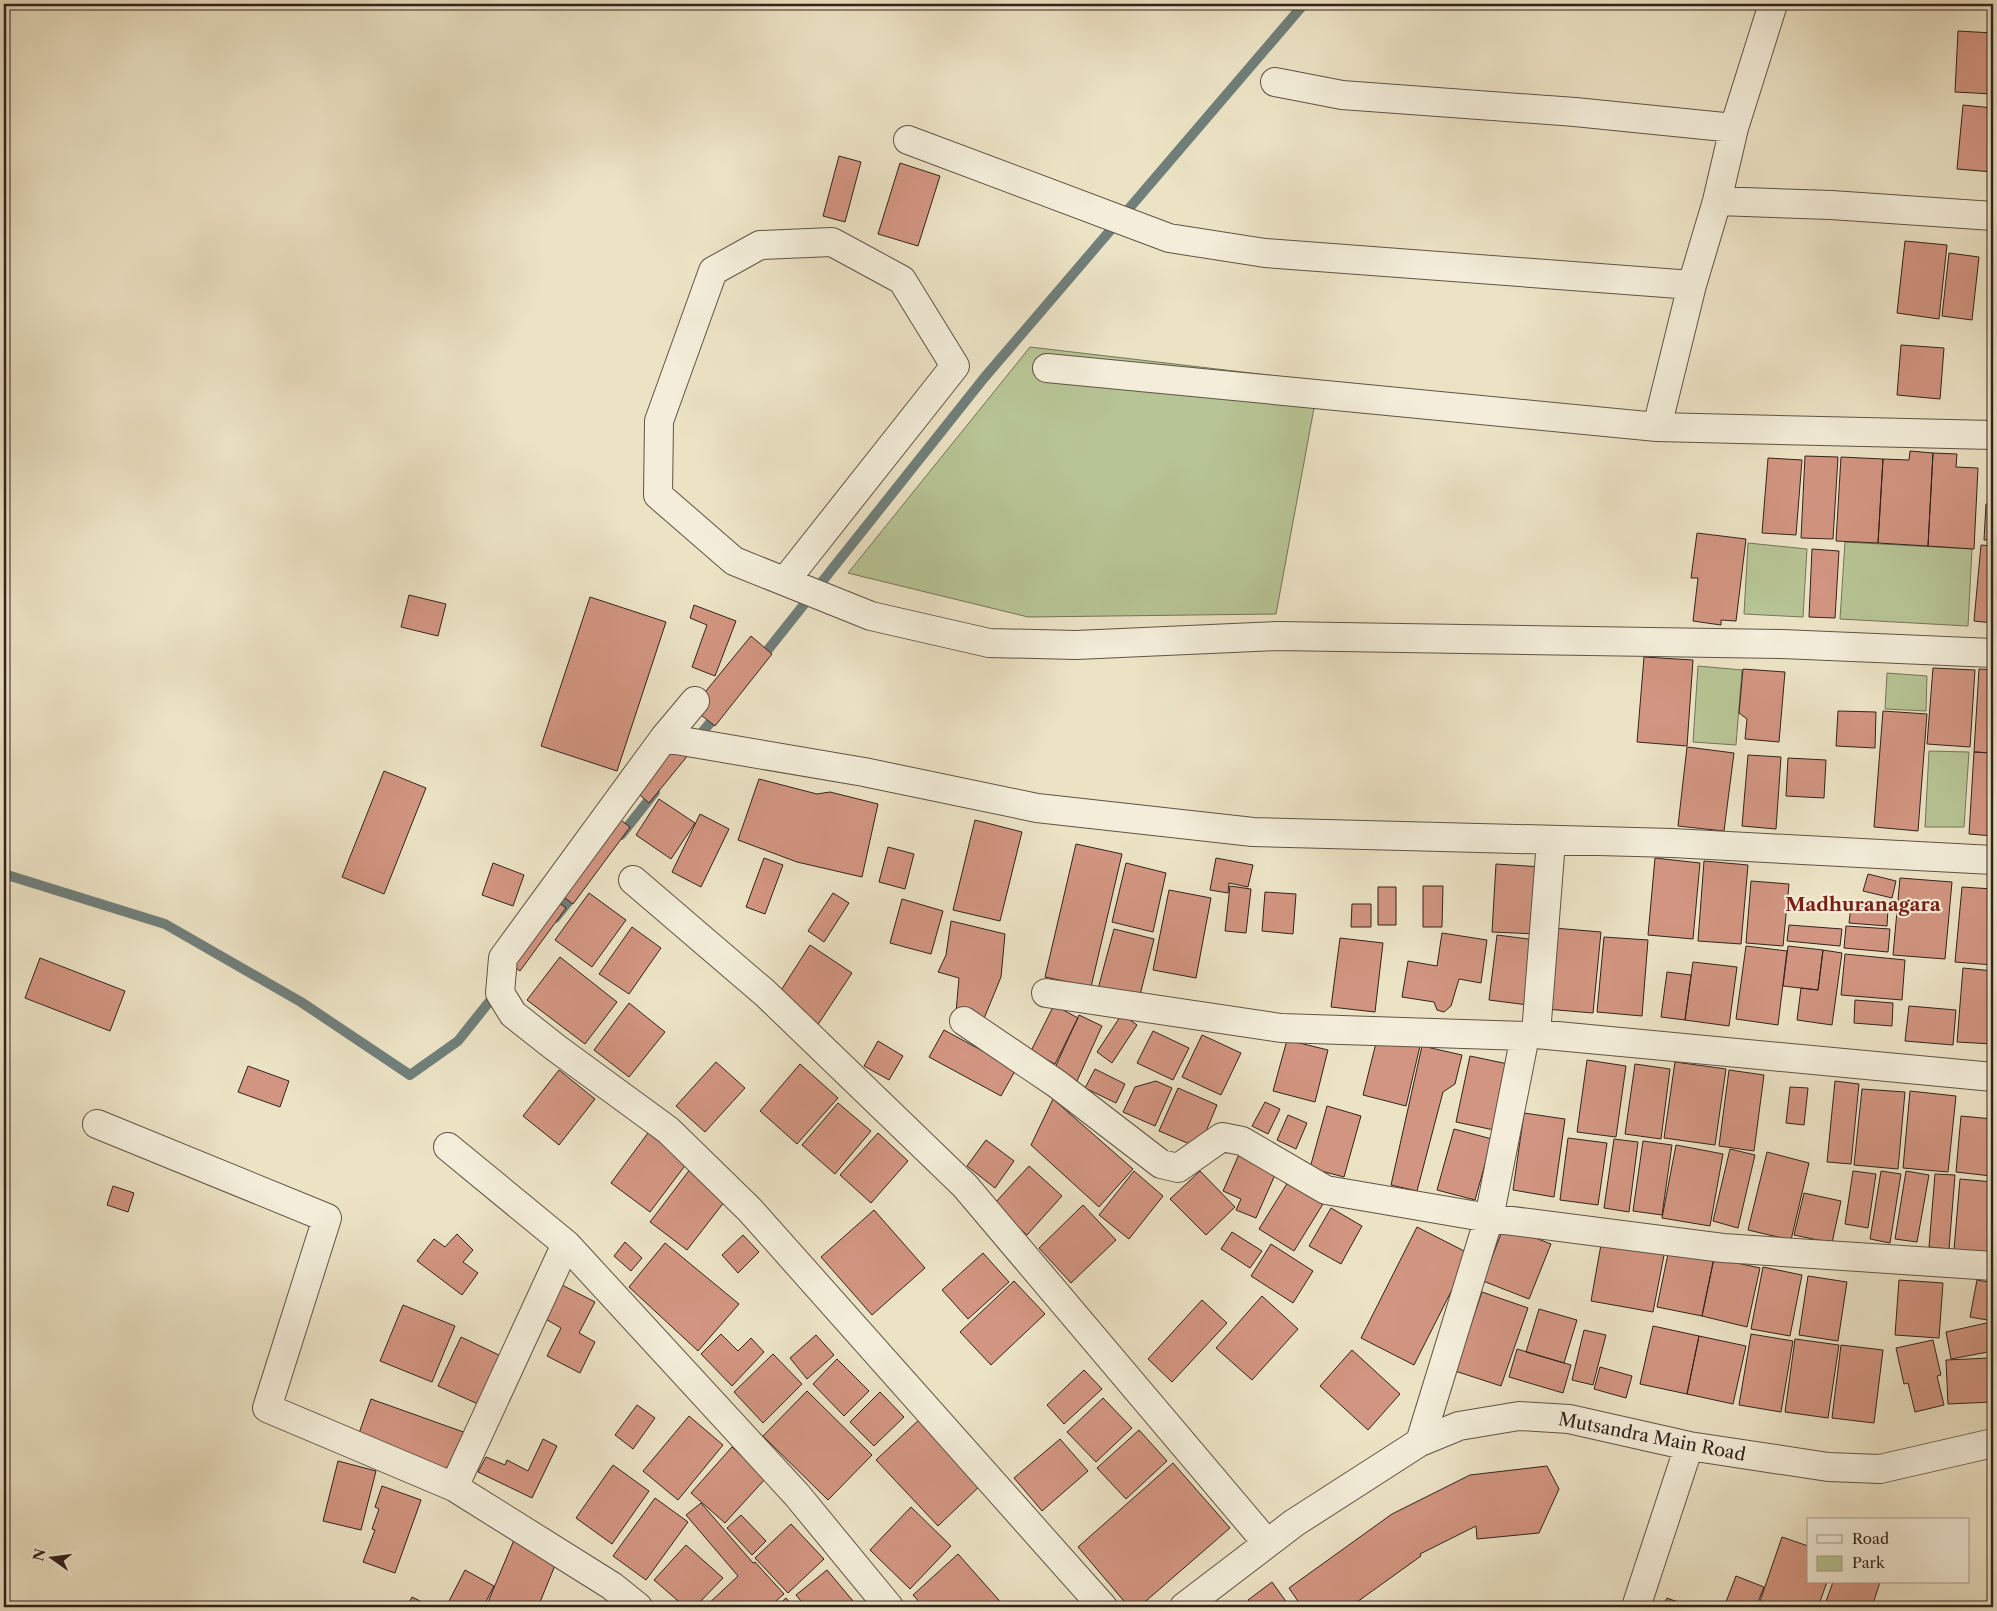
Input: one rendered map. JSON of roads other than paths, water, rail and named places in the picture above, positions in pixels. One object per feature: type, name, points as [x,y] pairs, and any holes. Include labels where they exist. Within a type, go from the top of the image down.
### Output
[{"type":"street","points":[[1657,428],[1692,285],[1734,128],[1773,4]]},
{"type":"street","points":[[1275,82],[1342,95],[1575,112],[1734,128]]},
{"type":"street","points":[[908,140],[1169,238],[1265,253],[1408,262],[1692,285]]},
{"type":"street","points":[[1716,201],[1993,216]]},
{"type":"street","points":[[785,581],[955,366],[902,280],[832,242],[760,245],[713,271],[659,421],[658,494],[734,562],[871,616],[989,643],[1076,645],[1278,636],[1782,644],[1993,653]]},
{"type":"street","points":[[1047,368],[1657,428],[1993,435]]},
{"type":"street","points":[[695,701],[664,738],[503,958],[500,994],[513,1014],[668,1130],[750,1210],[1103,1607]]},
{"type":"street","points":[[664,738],[864,772],[1037,808],[1253,832],[1672,843],[1993,860]]},
{"type":"street","points":[[1420,1442],[1489,1218],[1531,1035],[1551,841]]},
{"type":"street","points":[[633,880],[764,993],[964,1186],[1267,1544]]},
{"type":"street","points":[[1046,992],[1281,1028],[1531,1035],[1993,1077]]},
{"type":"street","points":[[964,1021],[1057,1084],[1161,1164],[1178,1168],[1222,1137],[1242,1142],[1326,1190],[1489,1218],[1723,1248],[1993,1266]]},
{"type":"street","points":[[96,1124],[327,1218],[267,1408],[454,1487],[612,1586],[638,1607]]},
{"type":"street","points":[[448,1147],[566,1244],[797,1495],[889,1607]]},
{"type":"street","points":[[454,1487],[566,1244]]},
{"type":"street","name":"Mutsandra Main Road","points":[[1184,1607],[1294,1523],[1420,1442],[1459,1426],[1519,1416],[1569,1418],[1689,1446],[1828,1467],[1880,1469],[1993,1443]]},
{"type":"street","points":[[1636,1607],[1689,1446]]},
{"type":"waterway","points":[[759,661],[984,378],[1304,4]]},
{"type":"waterway","points":[[695,741],[719,712]]},
{"type":"waterway","points":[[621,835],[655,792]]},
{"type":"waterway","points":[[4,874],[165,924],[301,1002],[410,1075],[458,1041],[497,992]]},
{"type":"waterway","points":[[555,918],[576,892]]},
{"type":"district","name":"Madhuranagara","points":[[1863,904]]}]
